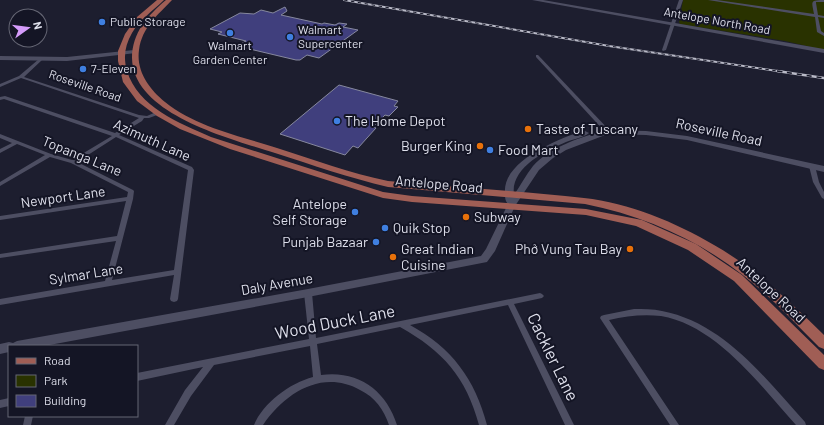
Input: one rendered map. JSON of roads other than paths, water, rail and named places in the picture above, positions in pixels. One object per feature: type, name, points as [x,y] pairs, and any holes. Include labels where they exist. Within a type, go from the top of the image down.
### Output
[{"type":"main road","name":"Antelope Road","points":[[161,0],[147,11],[133,26],[124,41],[121,54],[123,72],[128,84],[140,99],[158,113],[193,132],[383,195],[412,199],[573,211],[638,223],[679,240],[707,256],[738,278],[823,363]]},
{"type":"main road","points":[[134,52],[137,39],[144,25],[156,11],[169,0]]},
{"type":"main road","name":"Antelope North Road","points":[[534,0],[822,51]]},
{"type":"main road","name":"Antelope Road","points":[[134,52],[140,76],[150,92],[170,108],[197,123],[361,178],[388,184],[585,201],[612,206],[654,220],[715,249],[748,273],[824,343]]},
{"type":"main road","name":"Roseville Road","points":[[0,58],[40,60],[67,59],[134,52]]},
{"type":"main road","points":[[158,113],[166,112],[188,123],[197,123]]},
{"type":"main road","points":[[193,132],[206,131],[234,141],[244,140]]},
{"type":"main road","name":"Roseville Road","points":[[514,195],[509,187],[524,164],[542,151],[566,139],[596,131],[646,133],[687,138],[824,169]]},
{"type":"main road","name":"Roseville Road","points":[[511,206],[514,195],[531,172],[550,156],[571,144],[608,132]]},
{"type":"main road","points":[[241,149],[248,146],[280,155],[290,155]]},
{"type":"main road","name":"Daly Avenue","points":[[23,345],[308,294],[484,259],[490,251],[511,206]]},
{"type":"street","points":[[664,50],[681,0]]},
{"type":"street","points":[[710,0],[824,17]]},
{"type":"street","points":[[754,7],[755,0]]},
{"type":"street","points":[[824,1],[815,1],[819,32],[824,35]]},
{"type":"street","points":[[537,56],[608,132]]},
{"type":"street","points":[[0,86],[21,77],[40,60]]},
{"type":"street","name":"Roseville Road","points":[[21,77],[142,117]]},
{"type":"street","name":"Azimuth Lane","points":[[2,98],[115,135],[190,168],[191,170],[174,300]]},
{"type":"street","points":[[73,162],[140,120],[142,117],[158,113]]},
{"type":"street","name":"Topanga Lane","points":[[0,136],[49,156],[73,162],[129,188],[132,194],[130,199]]},
{"type":"street","points":[[0,151],[17,142]]},
{"type":"street","points":[[0,184],[49,156]]},
{"type":"street","points":[[812,166],[816,182],[824,197]]},
{"type":"street","points":[[108,284],[130,199]]},
{"type":"street","name":"Newport Lane","points":[[0,218],[130,199]]},
{"type":"street","points":[[0,256],[120,238]]},
{"type":"street","name":"Sylmar Lane","points":[[0,302],[177,272]]},
{"type":"street","points":[[308,294],[317,379]]},
{"type":"street","name":"Wood Duck Lane","points":[[138,377],[540,296]]},
{"type":"street","name":"Cackler Lane","points":[[510,303],[570,425]]},
{"type":"street","points":[[675,425],[604,318],[628,313],[648,312],[670,316],[700,328],[714,336],[736,354],[802,425]]},
{"type":"street","points":[[401,324],[424,336],[437,346],[458,368],[477,403],[484,425]]},
{"type":"street","points":[[169,425],[188,392],[212,362]]},
{"type":"street","points":[[258,425],[272,405],[282,396],[305,383],[317,379],[341,379],[353,381],[363,386],[381,401],[388,411],[393,425]]},
{"type":"railway","points":[[344,0],[609,46],[784,72]]},
{"type":"railway","points":[[777,71],[824,78]]},
{"type":"place","name":"Public Storage","points":[[102,22]]},
{"type":"place","name":"Walmart Garden Center","points":[[230,33]]},
{"type":"place","name":"Walmart Supercenter","points":[[290,37]]},
{"type":"place","name":"7-Eleven","points":[[83,69]]},
{"type":"place","name":"The Home Depot","points":[[337,121]]},
{"type":"place","name":"Taste of Tuscany","points":[[528,129]]},
{"type":"place","name":"Burger King","points":[[480,146]]},
{"type":"place","name":"Food Mart","points":[[490,150]]},
{"type":"place","name":"Antelope Self Storage","points":[[355,212]]},
{"type":"place","name":"Subway","points":[[466,217]]},
{"type":"place","name":"Quik Stop","points":[[385,228]]},
{"type":"place","name":"Punjab Bazaar","points":[[376,242]]},
{"type":"place","name":"Phở Vung Tau Bay","points":[[630,249]]},
{"type":"place","name":"Great Indian Cuisine","points":[[393,257]]}]
